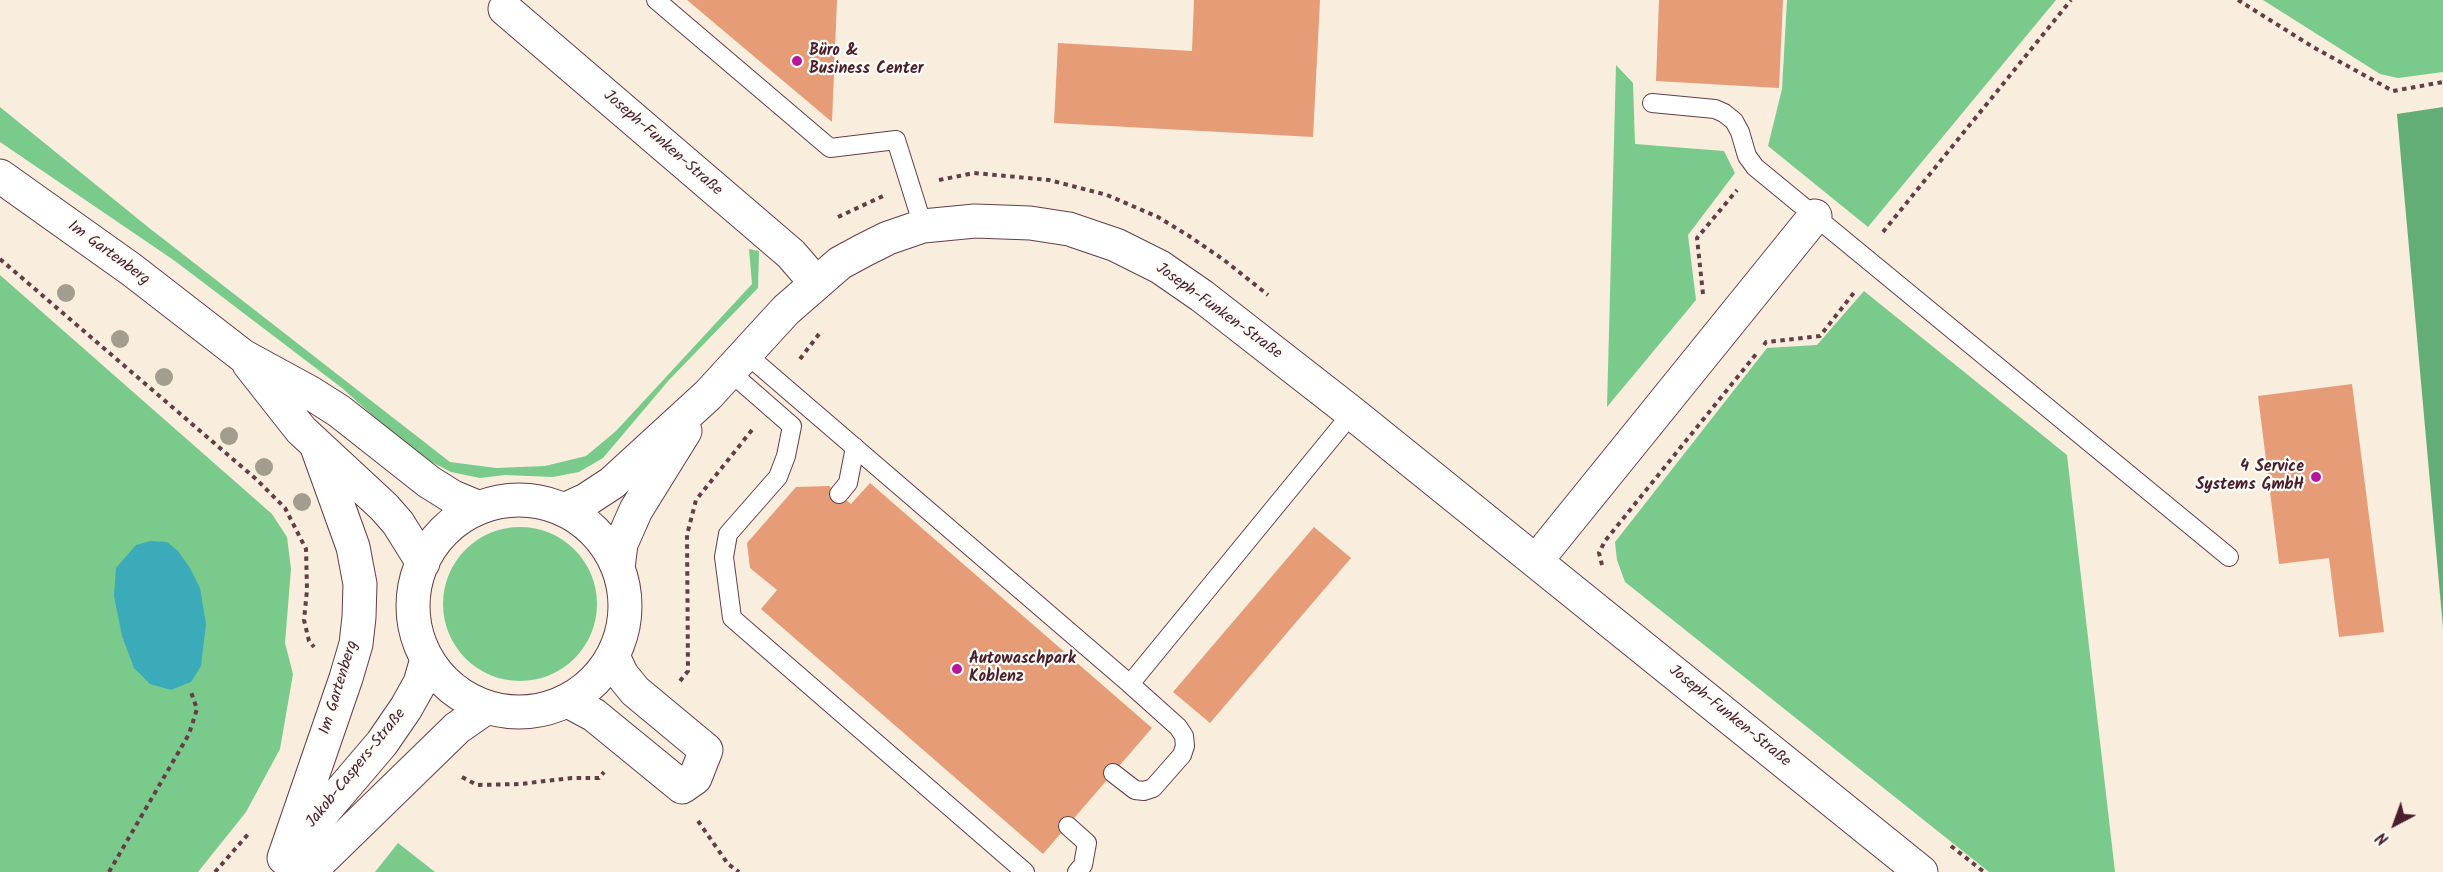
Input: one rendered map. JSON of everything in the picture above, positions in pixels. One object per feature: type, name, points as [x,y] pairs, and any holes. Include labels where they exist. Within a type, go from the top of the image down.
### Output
[{"type":"street","name":"Joseph-Funken-Straße","points":[[505,9],[790,254],[816,283]]},
{"type":"street","name":"Im Gartenberg","points":[[0,176],[132,270],[243,356],[339,411],[429,482],[453,497],[477,507]]},
{"type":"street","points":[[1536,561],[1815,216]]},
{"type":"street","name":"Joseph-Funken-Straße","points":[[564,510],[586,500],[612,483],[727,373],[816,283],[840,263],[888,238],[923,226],[975,220],[1030,223],[1069,230],[1116,245],[1160,267],[1202,296],[1352,413],[1921,872]]},
{"type":"street","name":"Im Gartenberg","points":[[243,356],[281,407],[317,447],[384,507],[398,523],[423,563]]},
{"type":"street","name":"Joseph-Funken-Straße","points":[[618,568],[621,544],[636,510],[727,373]]},
{"type":"street","name":"Im Gartenberg","points":[[289,867],[356,644],[360,584],[353,547],[317,447]]},
{"type":"street","points":[[520,498],[542,501],[564,510],[586,524],[605,544],[618,568],[624,589],[625,612],[621,634],[613,656],[601,674],[586,689],[568,701],[542,710],[514,712],[487,706],[463,696],[443,680],[428,659],[418,636],[414,611],[415,586],[423,563],[436,540],[456,521],[477,507],[500,500],[520,498]]},
{"type":"street","points":[[568,701],[594,714],[682,787],[695,778],[706,750],[635,691],[622,675],[613,656]]},
{"type":"street","name":"Jakob-Caspers-Straße","points":[[289,867],[382,743],[414,696],[428,659]]},
{"type":"street","name":"Jakob-Caspers-Straße","points":[[289,867],[432,752],[470,716],[487,706]]},
{"type":"lane","points":[[656,0],[830,147],[896,140],[923,226]]},
{"type":"lane","points":[[1652,103],[1714,109],[1724,113],[1740,132],[1747,156],[1755,167],[2229,557]]},
{"type":"lane","points":[[727,373],[783,385],[1130,684],[1178,727],[1184,736],[1185,746],[1182,755],[1153,788],[1135,790],[1113,773]]},
{"type":"lane","points":[[727,373],[792,426],[786,456],[778,477],[728,534],[724,557],[732,618],[1025,872]]},
{"type":"lane","points":[[1130,684],[1352,413]]},
{"type":"lane","points":[[839,494],[848,483],[855,447]]},
{"type":"lane","points":[[1068,826],[1087,843],[1083,865],[1077,872]]},
{"type":"path","points":[[1605,570],[1599,553],[1605,541],[1766,342],[1820,336],[1869,261],[2071,0]]},
{"type":"path","points":[[2238,0],[2313,47],[2393,91],[2443,82]]},
{"type":"path","points":[[1703,298],[1697,238],[1755,167]]},
{"type":"path","points":[[0,259],[256,479],[285,508],[306,549],[307,590],[304,620],[309,641],[346,678]]},
{"type":"path","points":[[783,385],[826,326]]},
{"type":"path","points":[[657,709],[688,671],[687,535],[696,500],[769,406]]},
{"type":"path","points":[[109,872],[189,734],[197,709],[192,692]]},
{"type":"path","points":[[432,752],[466,781],[477,785],[519,784],[572,778],[599,778],[628,742]]},
{"type":"path","points":[[695,778],[689,808],[728,864],[739,872]]},
{"type":"path","points":[[1946,842],[1984,872]]},
{"type":"green space","points":[[1787,0],[2056,0],[1868,227],[1768,146],[1782,89]]},
{"type":"green space","points":[[2263,0],[2443,0],[2443,72],[2398,78],[2380,74]]},
{"type":"green space","points":[[1616,65],[1633,83],[1635,144],[1724,151],[1735,173],[1688,235],[1696,300],[1607,407]]},
{"type":"green space","points":[[0,107],[148,227],[450,462],[496,468],[545,466],[586,456],[616,431],[752,284],[749,249],[759,251],[758,288],[669,380],[603,458],[579,472],[553,477],[505,475],[480,478],[451,472],[430,461],[390,431],[342,388],[175,261],[0,142]]},
{"type":"green space","points":[[2443,107],[2443,628],[2397,114]]},
{"type":"green space","points":[[0,275],[272,514],[287,537],[291,569],[285,643],[293,674],[280,749],[246,812],[198,872],[0,872]]},
{"type":"green space","points":[[1864,291],[2067,455],[2115,872],[1989,872],[1625,582],[1617,560],[1615,542],[1767,348],[1817,345]]},
{"type":"green space","points":[[520,527],[535,528],[550,533],[575,549],[591,574],[596,589],[596,619],[591,634],[575,659],[550,675],[535,680],[520,681],[505,680],[490,675],[465,659],[449,634],[444,619],[443,604],[444,589],[449,574],[465,549],[490,533],[505,528]]},
{"type":"green space","points":[[398,843],[435,872],[375,872]]},
{"type":"water","points":[[151,541],[167,542],[178,551],[190,568],[200,588],[206,624],[201,666],[191,682],[171,690],[150,684],[134,668],[122,636],[114,596],[116,568],[136,545]]},
{"type":"building","name":"Büro & Business Center","points":[[687,0],[837,0],[832,122]]},
{"type":"building","points":[[1194,0],[1320,0],[1313,137],[1054,123],[1058,43],[1192,51]]},
{"type":"building","points":[[1659,0],[1783,0],[1779,88],[1656,81]]},
{"type":"building","name":"4 Service Systems GmbH","points":[[2352,384],[2384,632],[2339,637],[2329,558],[2279,564],[2258,396]]},
{"type":"building","name":"Autowaschpark Koblenz","points":[[870,483],[1152,728],[1043,854],[761,609],[777,590],[750,568],[747,543],[796,487],[829,486],[851,504]]},
{"type":"building","points":[[1314,527],[1351,558],[1210,723],[1173,692]]},
{"type":"place","name":"Büro & Business Center","points":[[797,61]]},
{"type":"place","name":"4 Service Systems GmbH","points":[[2316,477]]},
{"type":"place","name":"Autowaschpark Koblenz","points":[[957,669]]}]
